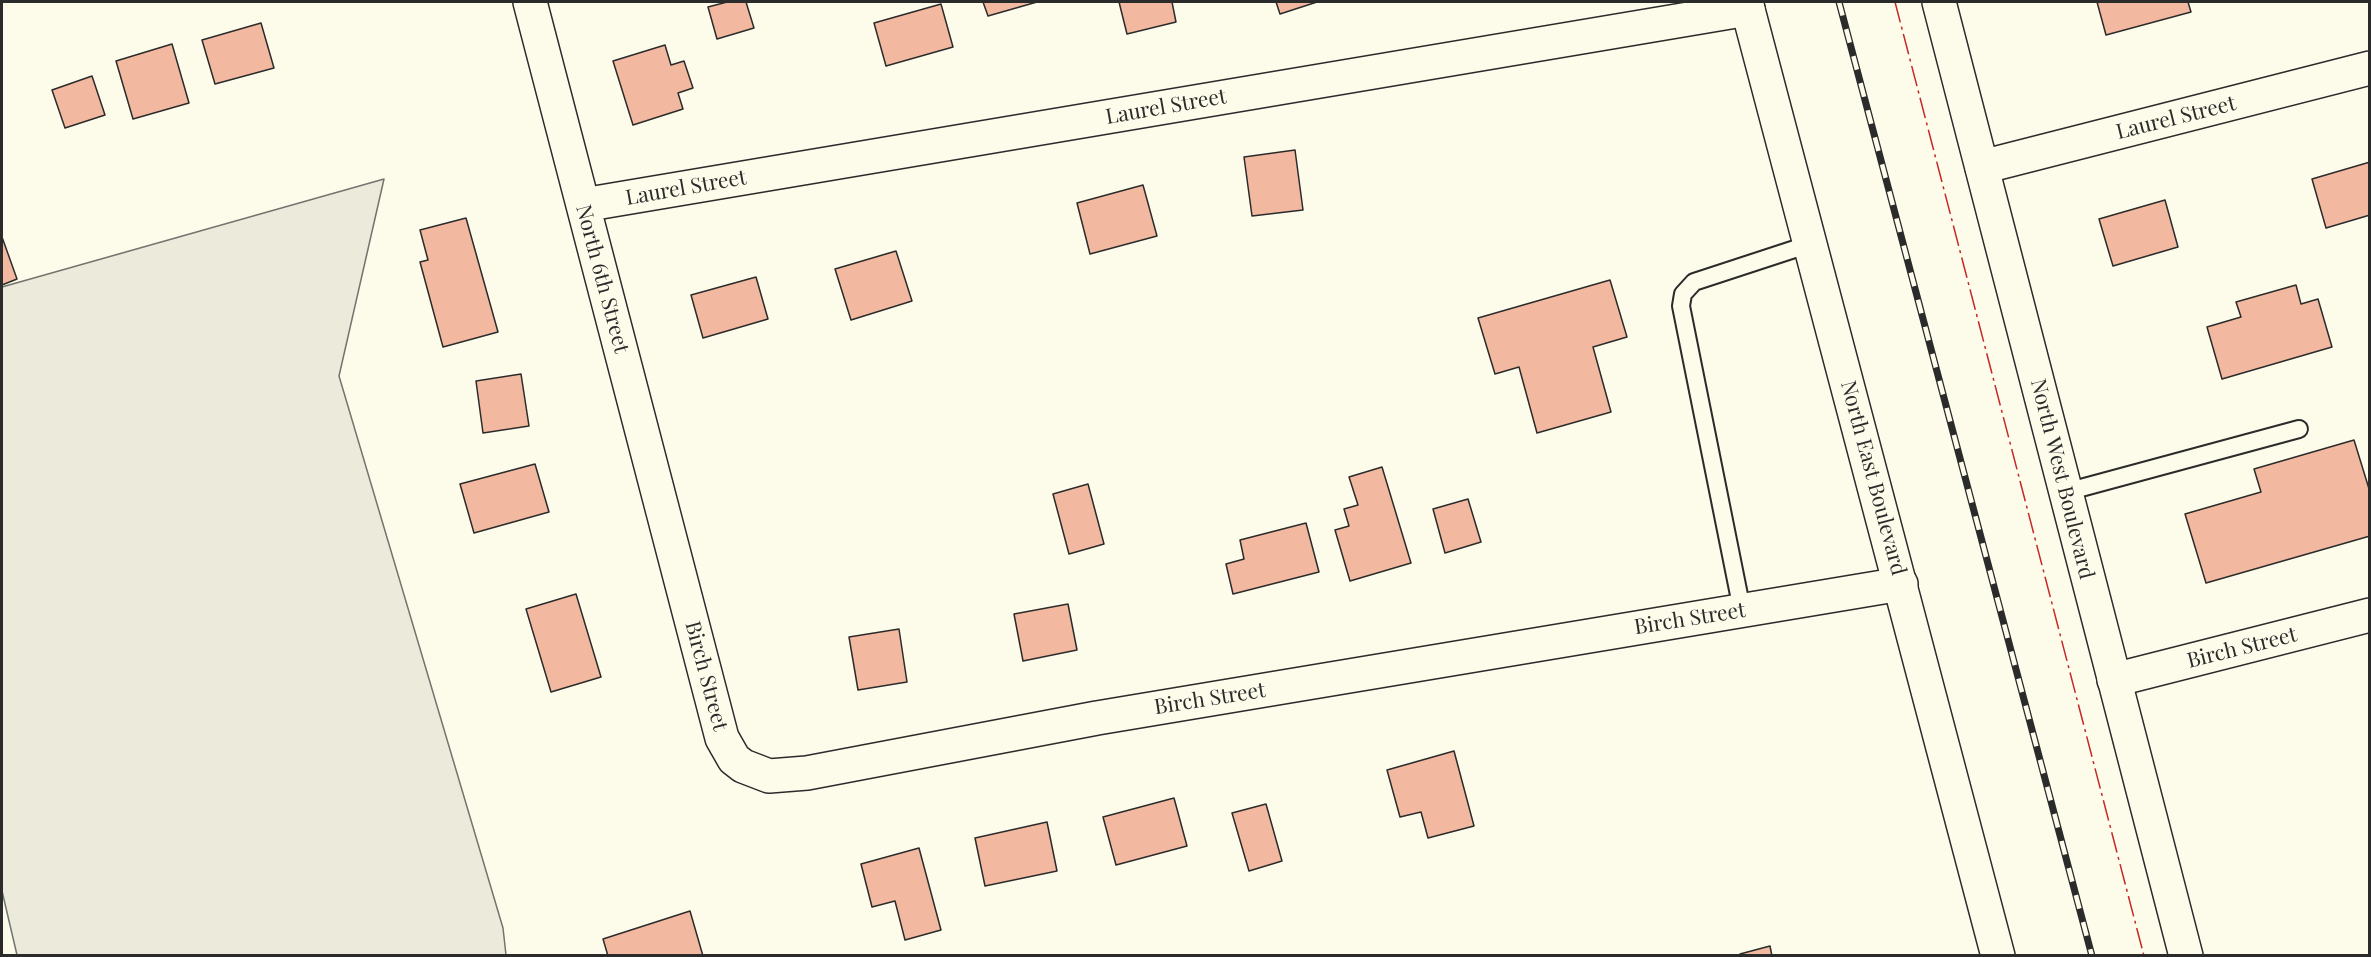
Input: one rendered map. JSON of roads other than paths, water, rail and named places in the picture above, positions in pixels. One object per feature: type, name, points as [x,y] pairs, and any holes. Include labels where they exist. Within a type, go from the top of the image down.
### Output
[{"type":"street","name":"North 6th Street","points":[[530,2],[674,556]]},
{"type":"street","name":"North West Boulevard","points":[[1939,2],[2186,956]]},
{"type":"street","name":"Laurel Street","points":[[583,205],[1747,5]]},
{"type":"street","name":"North East Boulevard","points":[[1747,5],[1998,956]]},
{"type":"street","name":"Laurel Street","points":[[1982,167],[2370,68]]},
{"type":"street","name":"Birch Street","points":[[674,556],[722,738],[734,759],[743,766],[769,776],[807,773],[1097,718],[1901,584]]},
{"type":"street","name":"Birch Street","points":[[2114,680],[2370,615]]},
{"type":"lane","points":[[1742,610],[1681,306],[1683,294],[1694,282],[1810,244]]},
{"type":"lane","points":[[2066,492],[2299,429]]},
{"type":"railway","points":[[1839,2],[2092,956]]}]
